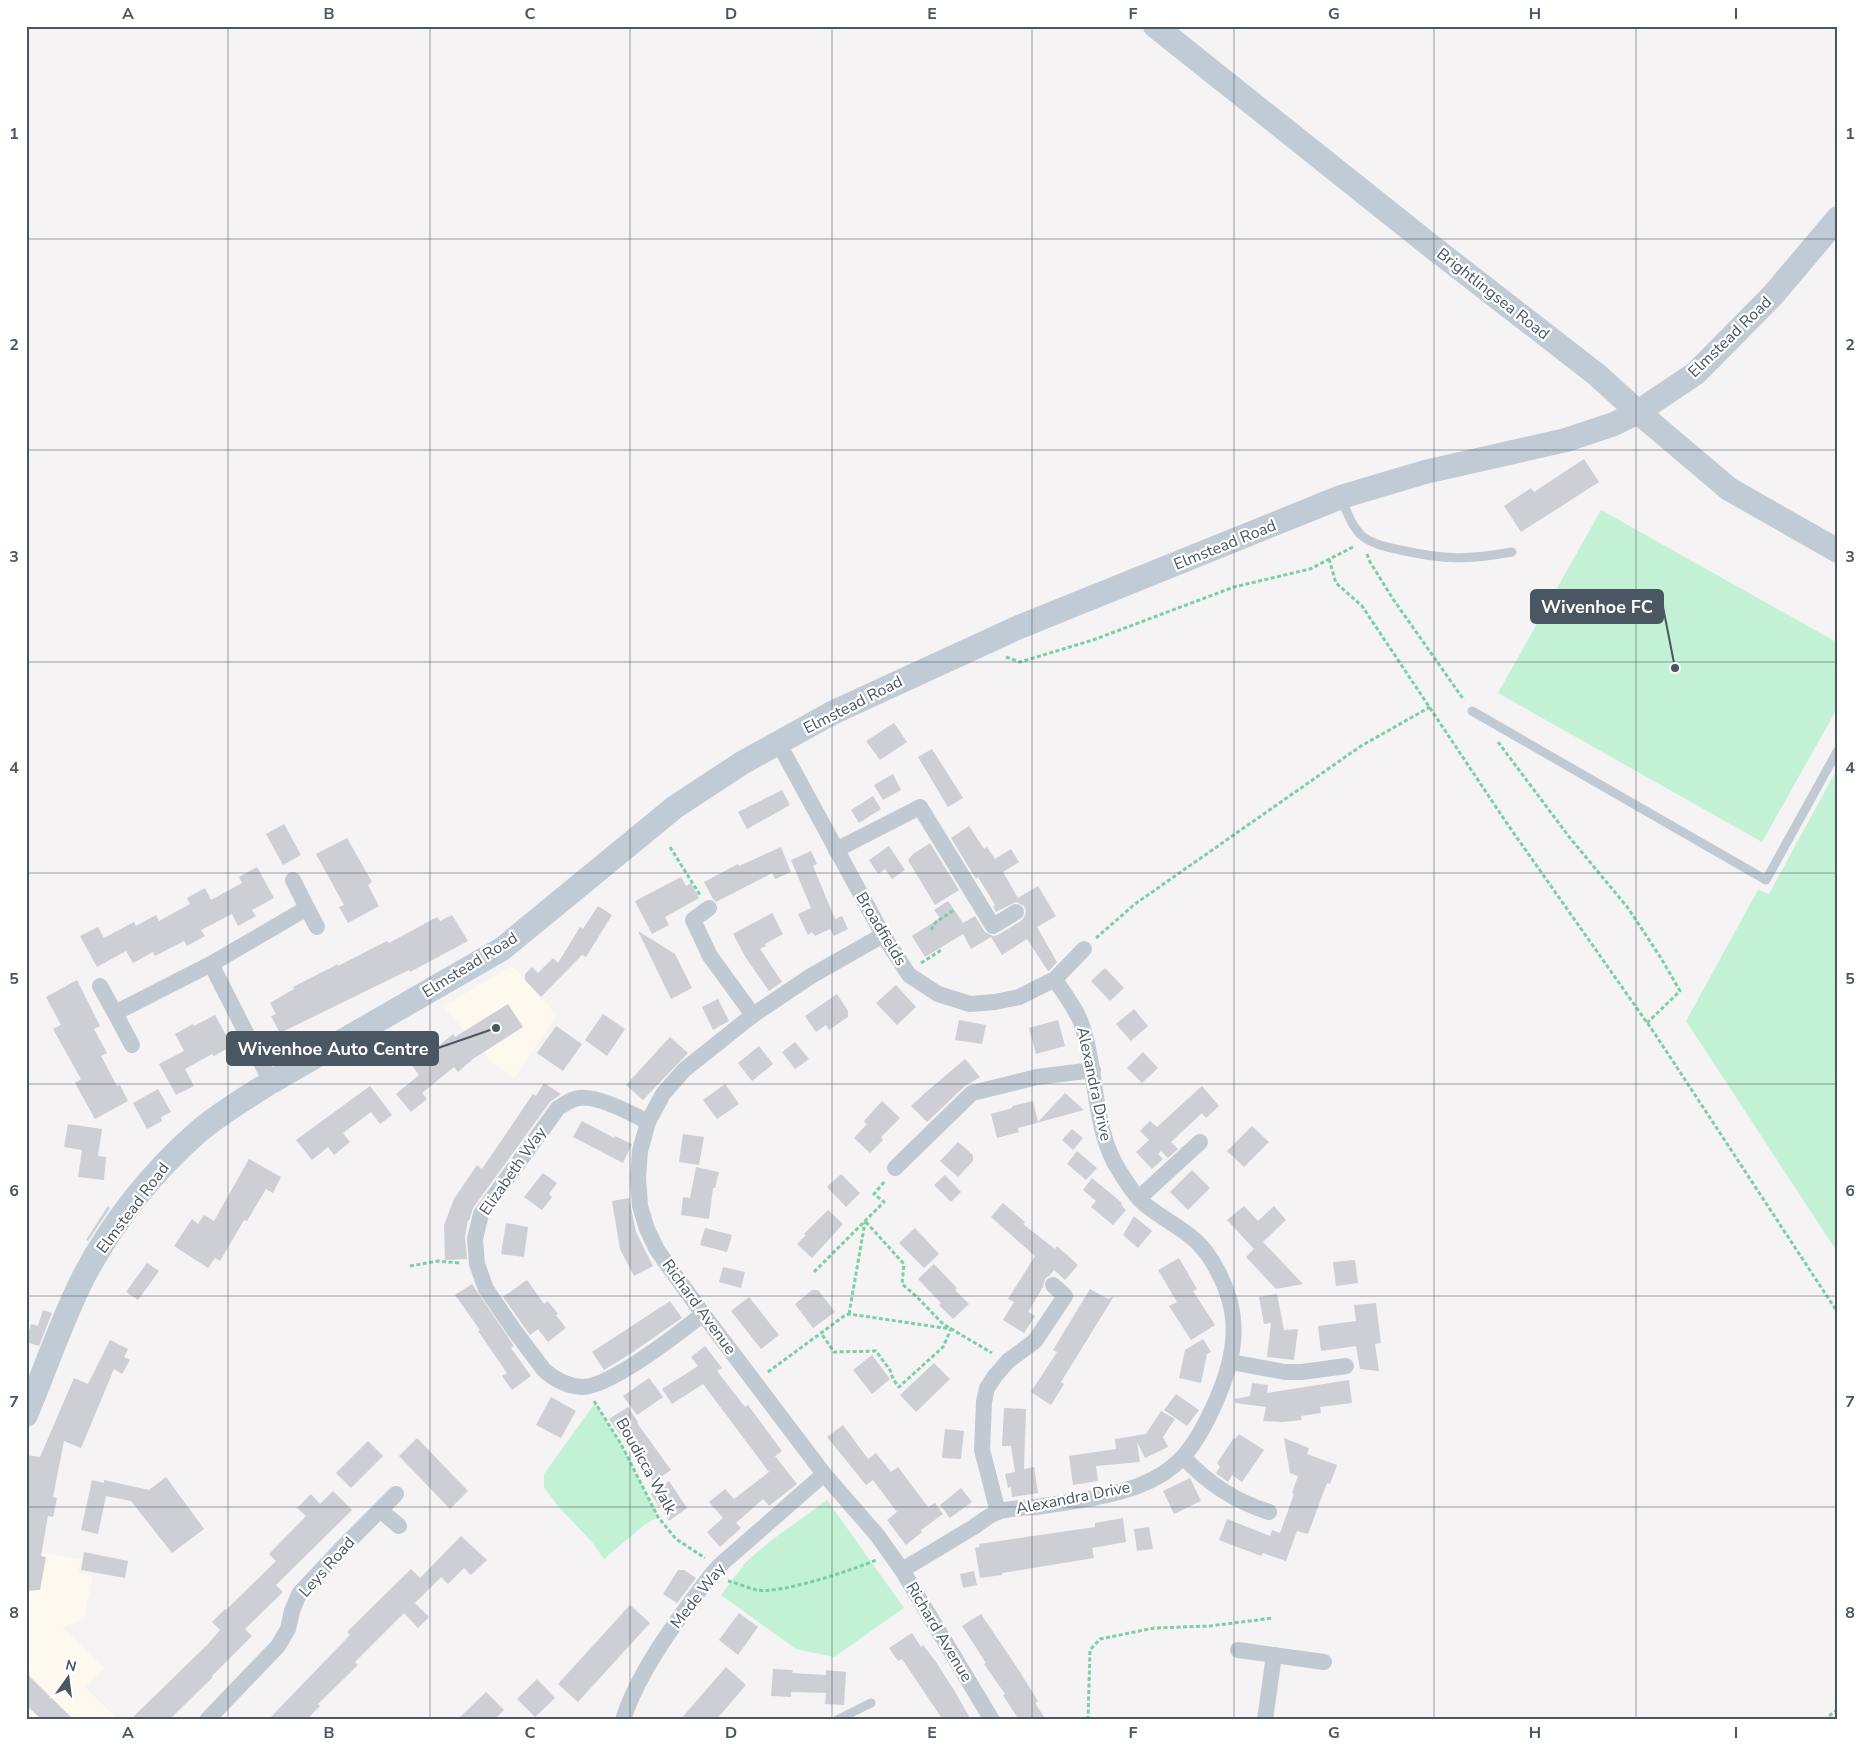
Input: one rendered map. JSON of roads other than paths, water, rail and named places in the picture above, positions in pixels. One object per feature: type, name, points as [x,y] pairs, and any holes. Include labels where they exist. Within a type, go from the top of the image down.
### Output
[{"type":"street","name":"Brightlingsea Road","points":[[1155,26],[1438,252],[1596,374],[1638,412],[1729,488],[1838,551]]},
{"type":"street","name":"Elmstead Road","points":[[26,1415],[83,1278],[115,1226],[153,1176],[199,1131],[234,1105],[270,1082],[502,949],[675,807],[727,772],[832,713],[1020,627],[1341,497],[1425,472],[1566,440],[1614,424],[1638,412],[1696,373],[1773,295],[1838,218]]},
{"type":"street","name":"Broadfields","points":[[779,744],[883,935],[909,975],[938,994],[970,1004],[995,1002],[1019,997],[1055,979],[1084,949]]},
{"type":"street","points":[[836,850],[920,807],[993,926],[1016,912]]},
{"type":"street","points":[[292,880],[317,927]]},
{"type":"street","points":[[115,1013],[211,964],[307,908]]},
{"type":"street","points":[[709,908],[693,920],[710,956],[753,1015]]},
{"type":"street","name":"Richard Avenue","points":[[883,935],[811,976],[753,1015],[684,1070],[663,1094],[648,1122],[640,1151],[638,1178],[640,1206],[647,1229],[657,1250],[824,1474],[878,1535],[902,1570],[992,1720]]},
{"type":"street","points":[[211,964],[270,1082]]},
{"type":"street","name":"Alexandra Drive","points":[[902,1570],[998,1512],[1073,1502],[1118,1493],[1160,1476],[1183,1457],[1198,1438],[1231,1362],[1234,1341],[1233,1320],[1228,1293],[1217,1268],[1197,1241],[1184,1230],[1145,1205],[1119,1171],[1102,1129],[1093,1070],[1081,1021],[1055,979]]},
{"type":"street","points":[[100,986],[132,1045]]},
{"type":"street","points":[[895,1168],[972,1093],[1037,1077],[1093,1070]]},
{"type":"street","name":"Elizabeth Way","points":[[648,1122],[593,1098],[580,1098],[569,1101],[558,1108],[481,1214],[475,1239],[477,1264],[486,1289],[514,1330],[544,1370],[565,1384],[582,1387],[609,1380],[704,1314]]},
{"type":"street","points":[[1139,1198],[1200,1142]]},
{"type":"street","points":[[998,1512],[982,1450],[987,1388],[1008,1361],[1035,1341],[1065,1296],[1053,1285]]},
{"type":"street","points":[[1231,1362],[1285,1372],[1302,1372],[1346,1366]]},
{"type":"street","points":[[1183,1457],[1219,1490],[1237,1500],[1269,1512]]},
{"type":"street","name":"Mede Way","points":[[623,1720],[647,1669],[715,1571],[824,1474]]},
{"type":"street","name":"Leys Road","points":[[207,1720],[278,1646],[288,1629],[292,1611],[299,1594],[396,1494]]},
{"type":"street","points":[[381,1511],[399,1526]]},
{"type":"street","points":[[1238,1650],[1324,1662]]},
{"type":"street","points":[[1265,1720],[1274,1655]]},
{"type":"lane","points":[[1341,497],[1357,530],[1372,542],[1389,548],[1435,557],[1460,559],[1512,552]]},
{"type":"lane","points":[[1472,711],[1766,880],[1838,750]]},
{"type":"lane","points":[[837,1720],[871,1704]]},
{"type":"place","name":"Wivenhoe FC","points":[[1675,668]]},
{"type":"place","name":"Wivenhoe Auto Centre","points":[[496,1028]]}]
